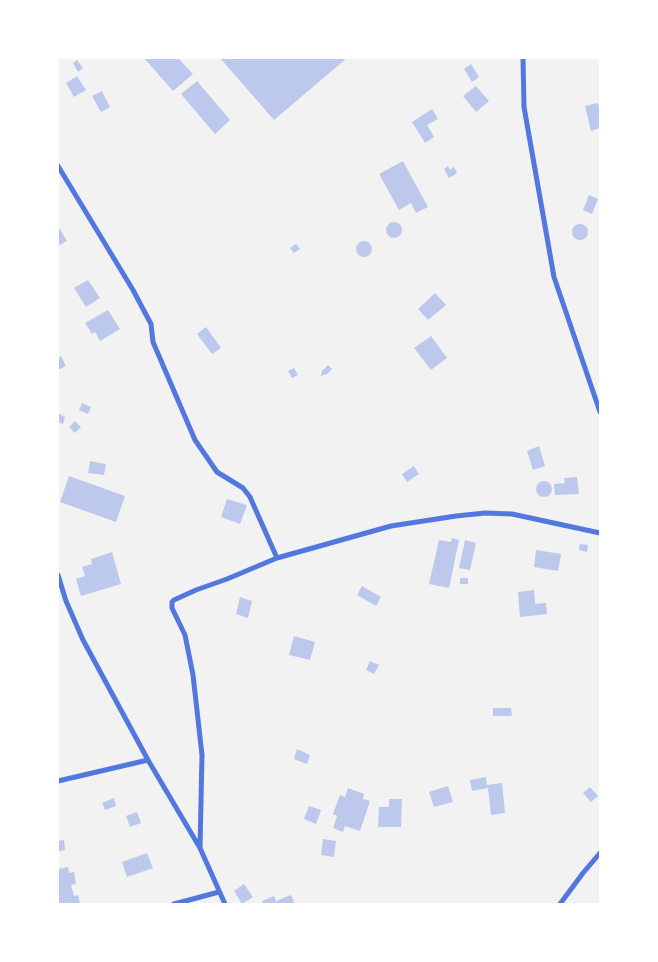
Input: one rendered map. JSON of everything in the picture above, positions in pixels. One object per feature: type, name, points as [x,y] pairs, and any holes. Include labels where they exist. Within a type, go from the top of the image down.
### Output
[{"type":"street","points":[[523,58],[524,108],[554,277],[600,412]]},
{"type":"street","points":[[58,166],[133,290],[151,324],[153,342],[195,440],[217,472],[243,488],[250,497],[277,558]]},
{"type":"street","points":[[200,848],[202,755],[193,675],[185,635],[172,608],[172,602],[178,597],[277,558],[392,526],[456,516],[485,513],[512,514],[600,533]]},
{"type":"street","points":[[58,575],[66,602],[83,640],[148,760],[200,848],[225,904]]},
{"type":"street","points":[[58,781],[148,760]]},
{"type":"street","points":[[560,904],[583,872],[600,853]]},
{"type":"street","points":[[174,904],[219,892]]},
{"type":"building","points":[[144,58],[178,58],[193,74],[173,91]]},
{"type":"building","points":[[220,58],[347,58],[274,120]]},
{"type":"building","points":[[77,60],[83,68],[78,72],[73,63]]},
{"type":"building","points":[[471,64],[479,77],[472,82],[464,69]]},
{"type":"building","points":[[77,76],[86,90],[74,97],[66,83]]},
{"type":"building","points":[[197,81],[230,120],[215,134],[181,94]]},
{"type":"building","points":[[476,86],[489,101],[476,112],[463,96]]},
{"type":"building","points":[[102,91],[110,107],[101,112],[92,96]]},
{"type":"building","points":[[598,103],[600,128],[591,131],[585,106]]},
{"type":"building","points":[[432,109],[438,119],[427,125],[434,137],[425,143],[412,122]]},
{"type":"building","points":[[403,161],[428,207],[416,213],[411,203],[399,210],[379,174]]},
{"type":"building","points":[[448,166],[450,170],[454,167],[457,173],[449,178],[444,169]]},
{"type":"building","points":[[589,195],[598,199],[592,214],[583,210]]},
{"type":"building","points":[[391,222],[397,222],[402,227],[400,236],[391,238],[386,233],[386,227]]},
{"type":"building","points":[[577,224],[583,224],[588,229],[586,238],[577,240],[572,235],[572,229]]},
{"type":"building","points":[[58,226],[67,241],[58,246]]},
{"type":"building","points":[[361,241],[367,241],[372,246],[370,255],[361,257],[356,252],[356,246]]},
{"type":"building","points":[[296,244],[300,249],[294,253],[290,248]]},
{"type":"building","points":[[88,280],[100,298],[86,307],[74,288]]},
{"type":"building","points":[[435,293],[446,305],[428,320],[418,309]]},
{"type":"building","points":[[108,310],[120,329],[100,341],[95,332],[92,334],[85,323]]},
{"type":"building","points":[[206,327],[221,348],[212,354],[197,334]]},
{"type":"building","points":[[431,336],[447,358],[431,370],[414,348]]},
{"type":"building","points":[[61,356],[66,366],[58,370],[58,358]]},
{"type":"building","points":[[328,365],[332,369],[327,374],[321,376],[322,371]]},
{"type":"building","points":[[294,368],[298,375],[292,378],[288,371]]},
{"type":"building","points":[[82,403],[91,407],[88,414],[79,410]]},
{"type":"building","points":[[58,413],[65,417],[63,424],[58,422]]},
{"type":"building","points":[[75,421],[81,427],[75,433],[69,427]]},
{"type":"building","points":[[539,446],[545,466],[533,470],[527,451]]},
{"type":"building","points":[[90,461],[106,464],[104,475],[88,473]]},
{"type":"building","points":[[414,466],[419,474],[407,482],[402,474]]},
{"type":"building","points":[[69,476],[125,496],[116,522],[60,502]]},
{"type":"building","points":[[577,477],[579,494],[555,495],[554,484],[565,483],[564,478]]},
{"type":"building","points":[[541,481],[547,481],[552,486],[550,495],[541,497],[536,492],[536,486]]},
{"type":"building","points":[[227,499],[247,505],[240,524],[221,517]]},
{"type":"building","points":[[452,538],[459,540],[449,588],[429,584],[439,540],[451,542]]},
{"type":"building","points":[[465,540],[476,543],[470,570],[459,568]]},
{"type":"building","points":[[580,544],[588,545],[587,552],[579,550]]},
{"type":"building","points":[[536,550],[561,554],[558,571],[534,567]]},
{"type":"building","points":[[112,552],[121,584],[81,596],[76,579],[85,576],[82,567],[92,564],[91,559]]},
{"type":"building","points":[[460,578],[468,578],[468,584],[460,584]]},
{"type":"building","points":[[362,586],[381,597],[376,606],[357,595]]},
{"type":"building","points":[[534,590],[535,604],[546,603],[547,614],[520,617],[518,592]]},
{"type":"building","points":[[240,597],[252,601],[248,618],[236,614]]},
{"type":"building","points":[[294,636],[315,642],[310,660],[289,655]]},
{"type":"building","points":[[370,661],[379,665],[374,674],[366,670]]},
{"type":"building","points":[[493,708],[511,708],[512,716],[493,716]]},
{"type":"building","points":[[297,749],[310,755],[307,764],[294,759]]},
{"type":"building","points":[[486,777],[487,785],[502,783],[505,813],[491,815],[488,788],[472,791],[470,780]]},
{"type":"building","points":[[448,786],[453,802],[434,807],[429,792]]},
{"type":"building","points":[[590,787],[598,796],[591,802],[583,793]]},
{"type":"building","points":[[348,788],[364,794],[363,799],[370,801],[360,831],[345,826],[343,832],[333,828],[337,816],[333,814],[340,795],[345,797]]},
{"type":"building","points":[[114,798],[116,806],[105,810],[102,803]]},
{"type":"building","points":[[389,799],[402,799],[401,827],[378,827],[379,807],[389,807]]},
{"type":"building","points":[[309,806],[321,810],[316,824],[304,819]]},
{"type":"building","points":[[137,812],[141,823],[130,827],[126,816]]},
{"type":"building","points":[[323,839],[336,841],[334,857],[321,855]]},
{"type":"building","points":[[64,840],[65,850],[58,851],[58,841]]},
{"type":"building","points":[[147,853],[153,868],[127,877],[122,862]]},
{"type":"building","points":[[68,867],[69,873],[74,872],[76,884],[71,885],[74,896],[78,895],[80,904],[58,904],[58,869]]},
{"type":"building","points":[[244,884],[253,897],[242,904],[234,891]]},
{"type":"building","points":[[291,895],[295,904],[263,904],[262,901],[274,896],[276,901]]}]
